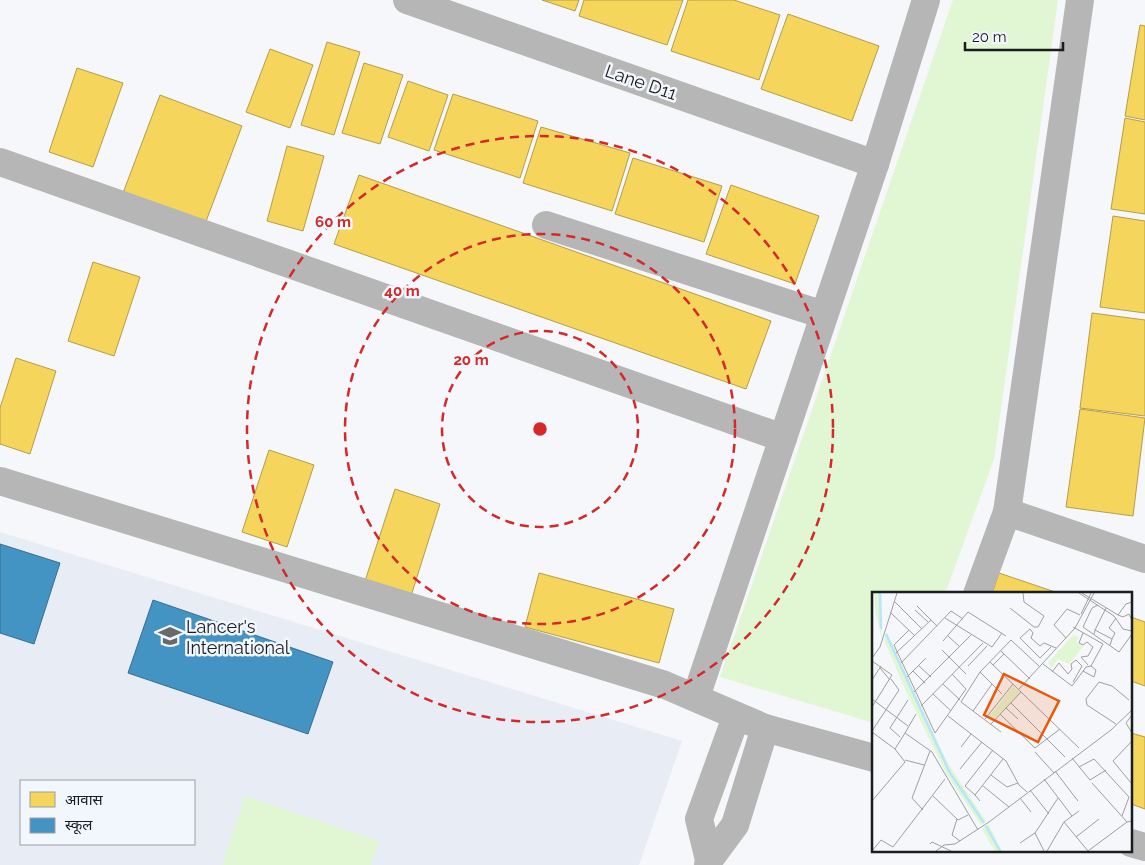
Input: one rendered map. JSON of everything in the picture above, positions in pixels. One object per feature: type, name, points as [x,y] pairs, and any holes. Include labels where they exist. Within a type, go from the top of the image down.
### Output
[{"type":"street","name":"Lane D11","points":[[407,0],[875,164]]},
{"type":"street","points":[[696,697],[875,164],[926,0]]},
{"type":"street","points":[[978,592],[1007,512],[1080,0]]},
{"type":"street","points":[[0,162],[783,438]]},
{"type":"street","points":[[546,225],[824,315]]},
{"type":"street","points":[[0,480],[665,685],[765,728],[872,757]]},
{"type":"street","points":[[1007,512],[1145,558]]},
{"type":"street","points":[[708,862],[699,819],[736,716]]},
{"type":"street","points":[[708,862],[735,825],[765,728]]},
{"type":"street","points":[[1132,843],[1145,847]]},
{"type":"shaded area","name":"Lancer's International","points":[[0,532],[682,741],[639,865],[0,865]]},
{"type":"green space","points":[[953,0],[1058,0],[994,459],[946,592],[872,592],[872,722],[720,677]]},
{"type":"green space","points":[[245,796],[379,841],[371,865],[222,865]]},
{"type":"building: आवास","points":[[542,0],[579,0],[575,11]]},
{"type":"building: आवास","points":[[584,0],[683,0],[667,45],[579,16]]},
{"type":"building: आवास","points":[[688,0],[734,0],[780,15],[759,80],[671,51]]},
{"type":"building: आवास","points":[[788,14],[879,46],[852,121],[761,89]]},
{"type":"building: आवास","points":[[1140,25],[1145,26],[1145,120],[1125,116]]},
{"type":"building: आवास","points":[[327,42],[360,52],[334,135],[301,125]]},
{"type":"building: आवास","points":[[270,49],[313,65],[290,128],[246,112]]},
{"type":"building: आवास","points":[[364,63],[403,75],[380,144],[342,133]]},
{"type":"building: आवास","points":[[77,68],[123,83],[93,167],[49,152]]},
{"type":"building: आवास","points":[[408,81],[448,95],[429,151],[388,137]]},
{"type":"building: आवास","points":[[453,94],[538,121],[520,178],[434,150]]},
{"type":"building: आवास","points":[[160,95],[242,126],[205,224],[123,193]]},
{"type":"building: आवास","points":[[1125,118],[1145,122],[1145,214],[1111,209]]},
{"type":"building: आवास","points":[[541,127],[630,153],[612,211],[523,183]]},
{"type":"building: आवास","points":[[287,146],[324,156],[303,231],[267,221]]},
{"type":"building: आवास","points":[[633,158],[722,186],[704,242],[615,214]]},
{"type":"building: आवास","points":[[359,175],[771,321],[746,389],[334,244]]},
{"type":"building: आवास","points":[[731,185],[819,216],[795,284],[706,254]]},
{"type":"building: आवास","points":[[1113,216],[1145,221],[1145,313],[1100,307]]},
{"type":"building: आवास","points":[[93,262],[140,277],[114,356],[68,341]]},
{"type":"building: आवास","points":[[1092,313],[1145,320],[1145,416],[1080,408]]},
{"type":"building: आवास","points":[[16,358],[56,371],[30,454],[0,444],[0,408]]},
{"type":"building: आवास","points":[[1080,409],[1145,418],[1133,516],[1066,507]]},
{"type":"building: आवास","points":[[269,450],[314,465],[287,547],[242,532]]},
{"type":"building: आवास","points":[[395,489],[440,504],[411,596],[365,581]]},
{"type":"building: आवास","points":[[539,573],[674,609],[659,663],[525,627]]},
{"type":"building: आवास","points":[[999,573],[1055,592],[993,592]]},
{"type":"building: आवास","points":[[1132,617],[1145,622],[1145,686],[1132,681]]},
{"type":"building: आवास","points":[[1132,733],[1145,737],[1145,809],[1132,804]]},
{"type":"building: स्कूल","points":[[0,544],[60,563],[34,644],[0,633]]},
{"type":"building: स्कूल","points":[[153,600],[333,662],[308,734],[128,673]]},
{"type":"place","name":"Lancer's International","points":[[170,636]]}]
